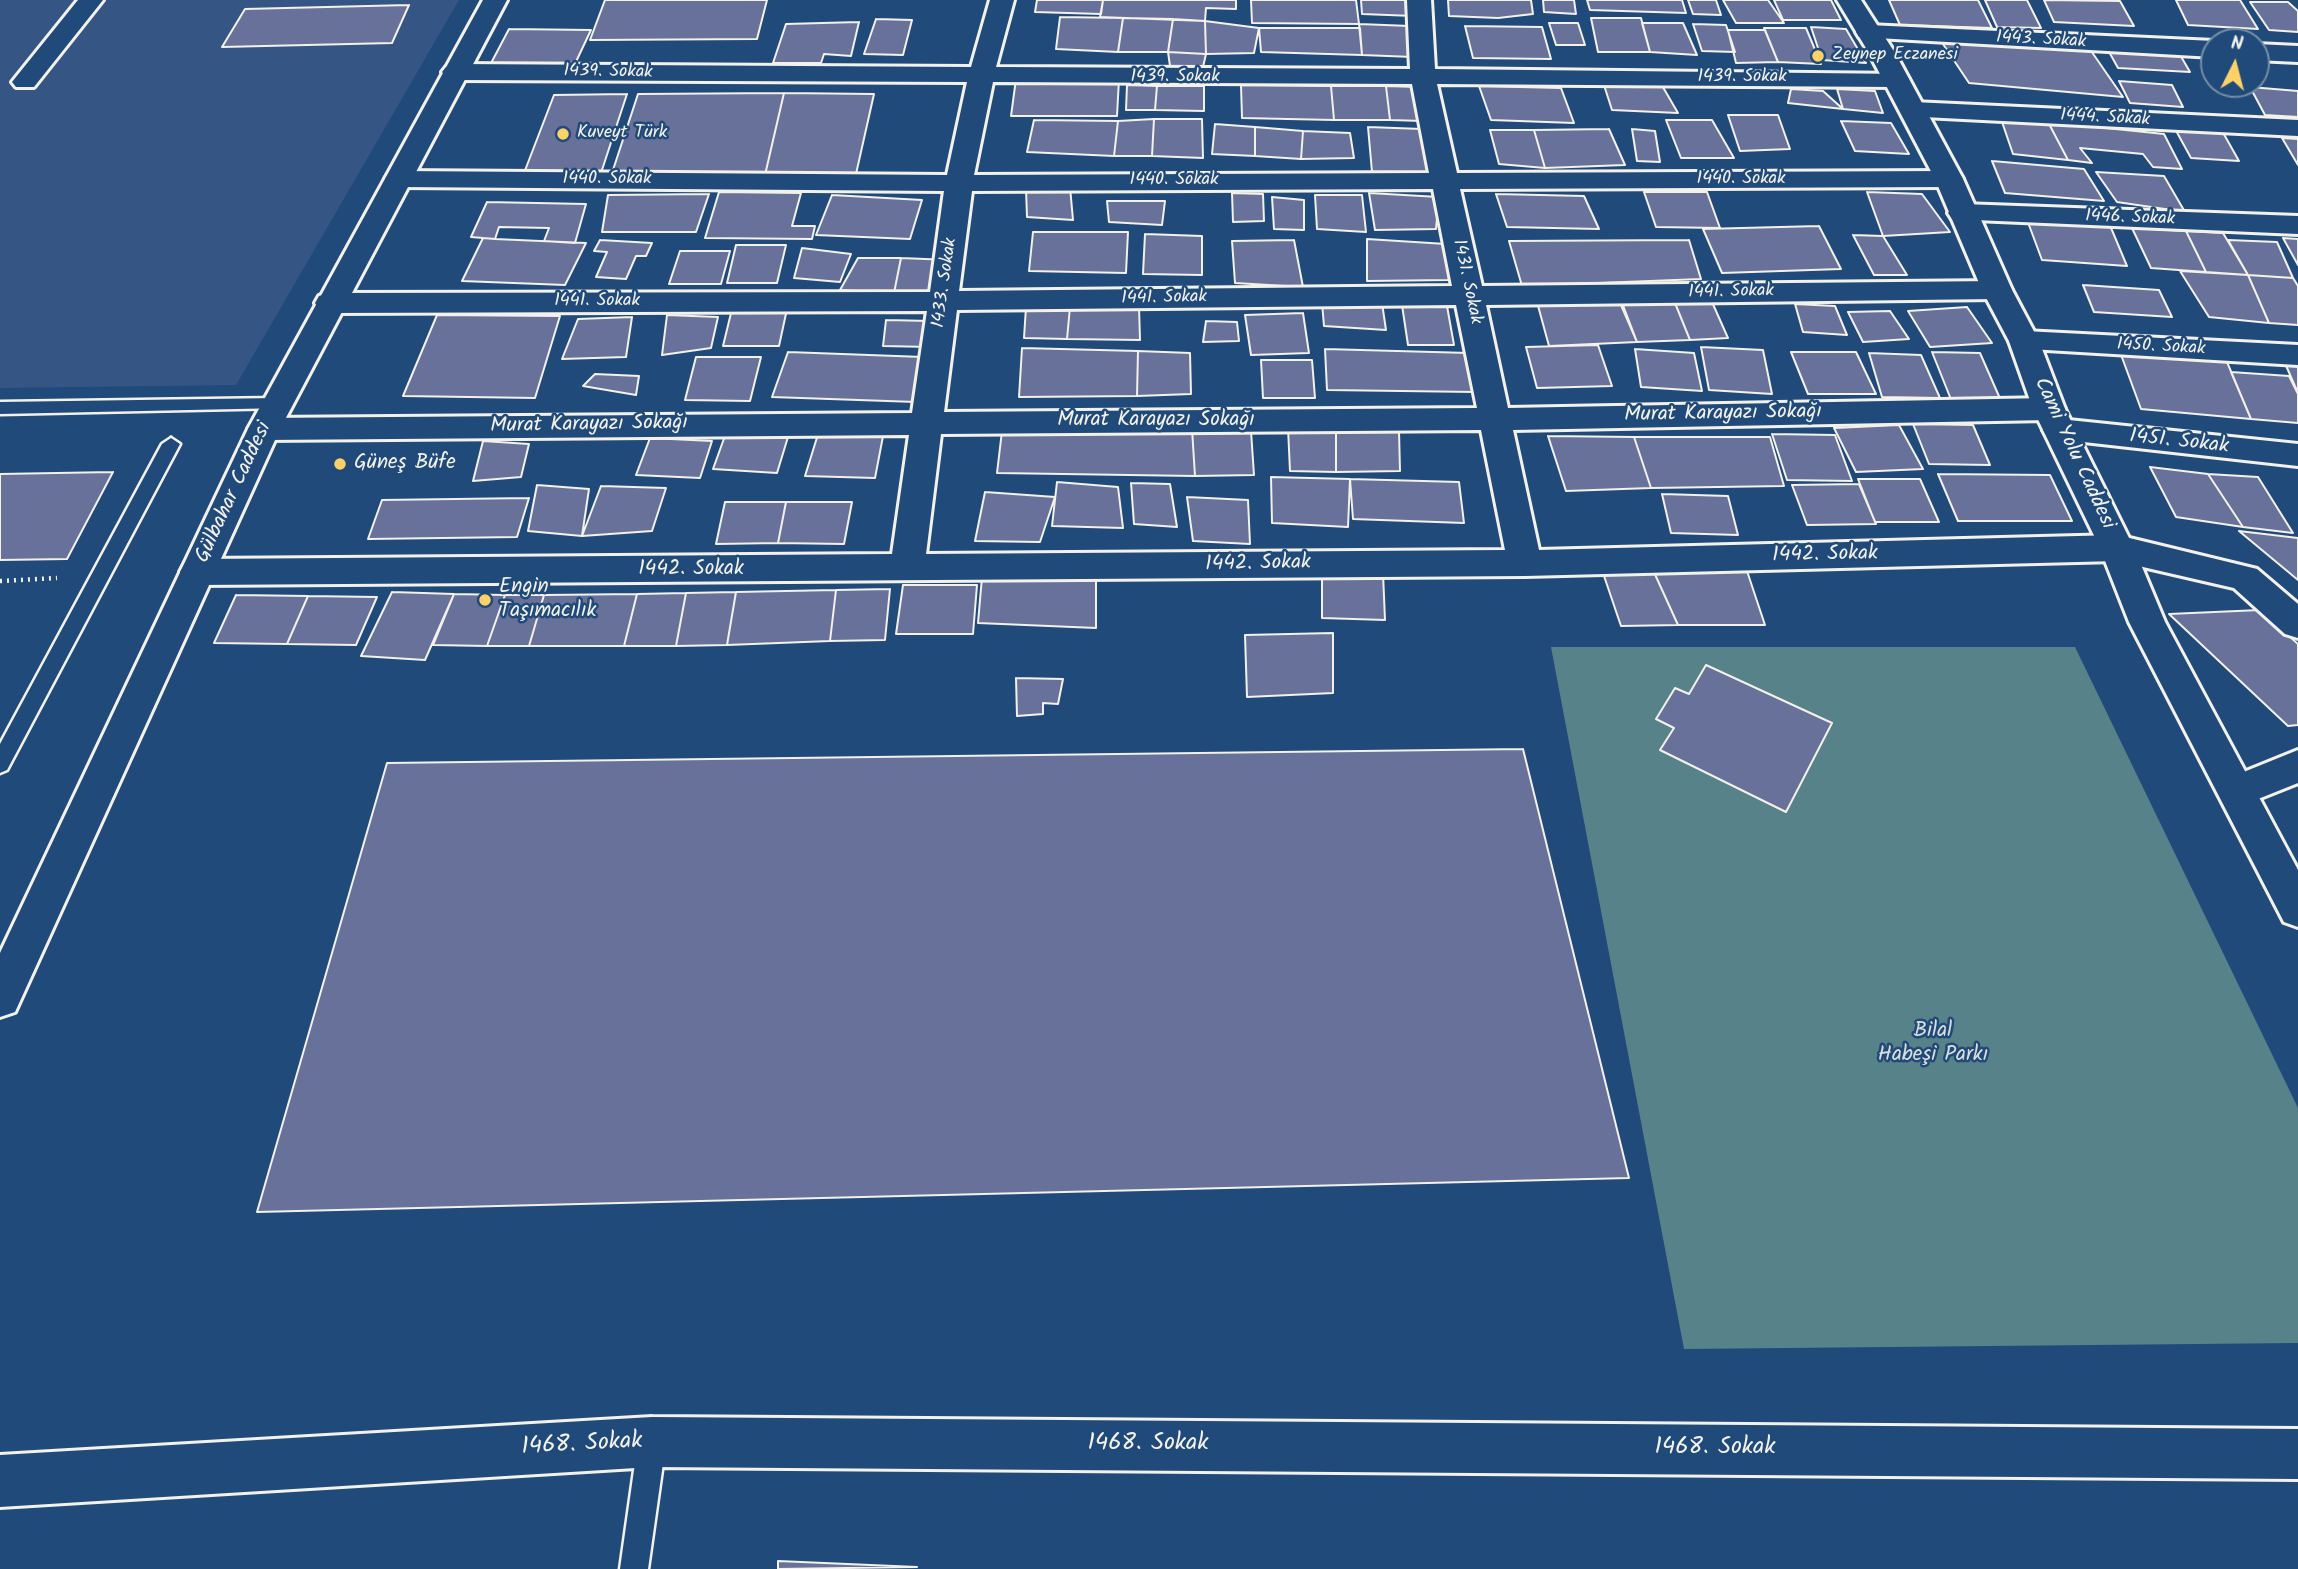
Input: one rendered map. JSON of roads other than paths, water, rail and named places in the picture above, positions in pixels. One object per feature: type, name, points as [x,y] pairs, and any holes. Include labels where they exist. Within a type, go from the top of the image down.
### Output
[{"type":"street","points":[[26,82],[91,0]]},
{"type":"street","name":"Gülbahar Caddesi","points":[[0,998],[271,417],[495,0]]},
{"type":"street","name":"1433. Sokak","points":[[907,569],[959,183],[981,77],[1002,0]]},
{"type":"street","name":"1431. Sokak","points":[[1419,0],[1423,77],[1525,563]]},
{"type":"street","name":"Cami Yolu Caddesi","points":[[1849,0],[1896,79],[1949,179],[1997,290],[2024,341],[2054,420],[2117,548],[2147,622],[2298,909]]},
{"type":"street","name":"1443. Sokak","points":[[1868,32],[2200,49]]},
{"type":"street","points":[[2270,53],[2298,54]]},
{"type":"street","name":"1439. Sokak","points":[[455,72],[981,77],[1896,79]]},
{"type":"street","name":"1444. Sokak","points":[[1913,110],[2298,128]]},
{"type":"street","name":"1440. Sokak","points":[[399,179],[959,183],[1949,179]]},
{"type":"street","name":"1446. Sokak","points":[[1962,213],[2298,225]]},
{"type":"street","name":"1441. Sokak","points":[[330,303],[943,301],[1997,290]]},
{"type":"street","name":"1450. Sokak","points":[[2024,341],[2298,355]]},
{"type":"street","name":"Murat Karayazı Sokağı","points":[[271,417],[926,423],[1494,419],[2054,420]]},
{"type":"street","name":"1451. Sokak","points":[[2054,420],[2298,455]]},
{"type":"street","name":"1442. Sokak","points":[[197,572],[1525,563],[2117,548],[2245,578],[2298,624]]},
{"type":"street","points":[[2238,791],[2298,766]]},
{"type":"street","name":"1468. Sokak","points":[[0,1481],[652,1442],[2298,1454]]},
{"type":"lane","points":[[0,408],[271,417]]},
{"type":"lane","points":[[0,764],[171,444]]},
{"type":"lane","points":[[634,1569],[652,1442]]},
{"type":"place","name":"Zeynep Eczanesi","points":[[1818,56]]},
{"type":"place","name":"Kuveyt Türk","points":[[563,134]]},
{"type":"place","name":"Güneş Büfe","points":[[340,464]]},
{"type":"place","name":"Engin Taşımacılık","points":[[485,600]]},
{"type":"park label","name":"Bilal Habeşi Parkı","points":[[1933,1044]]}]
